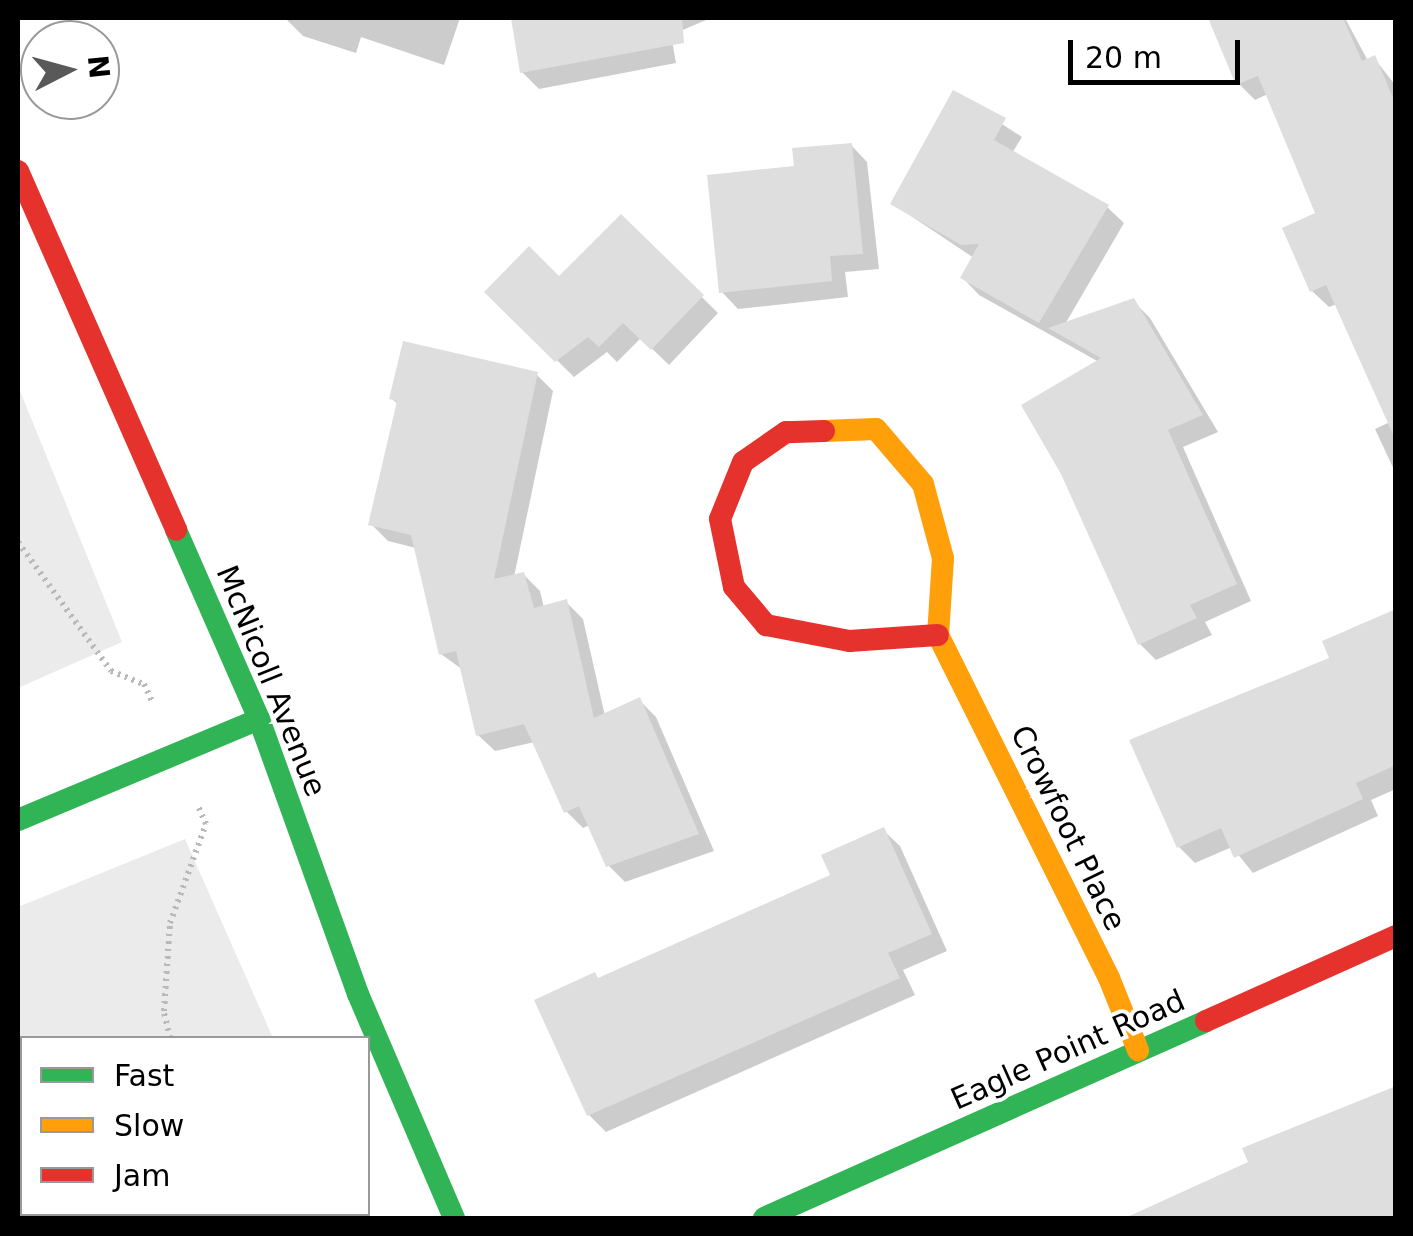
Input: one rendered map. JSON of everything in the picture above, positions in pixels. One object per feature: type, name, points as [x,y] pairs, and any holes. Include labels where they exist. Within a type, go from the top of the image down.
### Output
[{"type":"street","name":"McNicoll Avenue","points":[[18,171],[259,719],[358,994],[454,1218]]},
{"type":"street","name":"Crowfoot Place","points":[[938,635],[849,641],[766,625],[734,587],[720,519],[743,462],[786,432],[876,429],[923,484],[942,558],[938,635],[1109,978],[1138,1050]]},
{"type":"street","points":[[18,820],[259,719]]},
{"type":"street","name":"Eagle Point Road","points":[[764,1218],[1396,936]]},
{"type":"path","points":[[18,542],[111,671],[144,684]]},
{"type":"path","points":[[170,1036],[164,1011],[170,923],[206,824]]},
{"type":"shaded area","points":[[18,386],[122,642],[18,688]]},
{"type":"shaded area","points":[[185,839],[272,1036],[20,1036],[20,1216],[353,1218],[18,1218],[18,907]]},
{"type":"building","points":[[511,18],[682,18],[684,43],[520,73]]},
{"type":"building","points":[[1208,18],[1343,18],[1362,61],[1375,55],[1396,105],[1396,441],[1326,285],[1310,292],[1282,228],[1315,213],[1258,76],[1236,85]]},
{"type":"building","points":[[953,90],[1006,118],[994,140],[1109,205],[1039,323],[960,278],[979,244],[961,245],[890,204]]},
{"type":"building","points":[[852,143],[863,254],[830,256],[832,281],[719,293],[707,175],[794,166],[792,148]]},
{"type":"building","points":[[621,214],[704,295],[651,350],[623,323],[599,347],[588,337],[555,362],[484,292],[529,246],[559,276]]},
{"type":"building","points":[[1134,298],[1203,415],[1168,430],[1237,584],[1190,605],[1197,618],[1138,645],[1061,474],[1021,405],[1101,358],[1048,328]]},
{"type":"building","points":[[403,341],[538,372],[494,579],[524,572],[534,608],[567,599],[594,718],[640,697],[699,834],[606,867],[579,806],[564,813],[524,724],[476,736],[456,651],[439,655],[411,535],[368,525],[397,401],[389,399]]},
{"type":"building","points":[[1396,609],[1396,765],[1356,783],[1363,799],[1234,858],[1221,828],[1177,848],[1129,740],[1329,658],[1322,641]]},
{"type":"building","points":[[884,827],[932,934],[888,953],[900,978],[587,1116],[534,1000],[595,972],[598,978],[830,875],[821,855]]},
{"type":"building","points":[[1396,1086],[1396,1218],[1125,1218],[1248,1162],[1242,1148]]},
{"type":"traffic: fast","points":[[176,530],[259,719],[358,994],[454,1218]]},
{"type":"traffic: fast","points":[[18,820],[259,719]]},
{"type":"traffic: fast","points":[[764,1218],[1206,1021]]},
{"type":"traffic: slow","points":[[824,431],[876,429],[923,484],[943,558],[938,635],[1109,978],[1138,1050]]},
{"type":"traffic: jam","points":[[18,171],[176,530]]},
{"type":"traffic: jam","points":[[824,431],[786,432],[743,462],[720,519],[734,587],[766,625],[849,641],[938,635]]},
{"type":"traffic: jam","points":[[1206,1021],[1396,936]]}]
